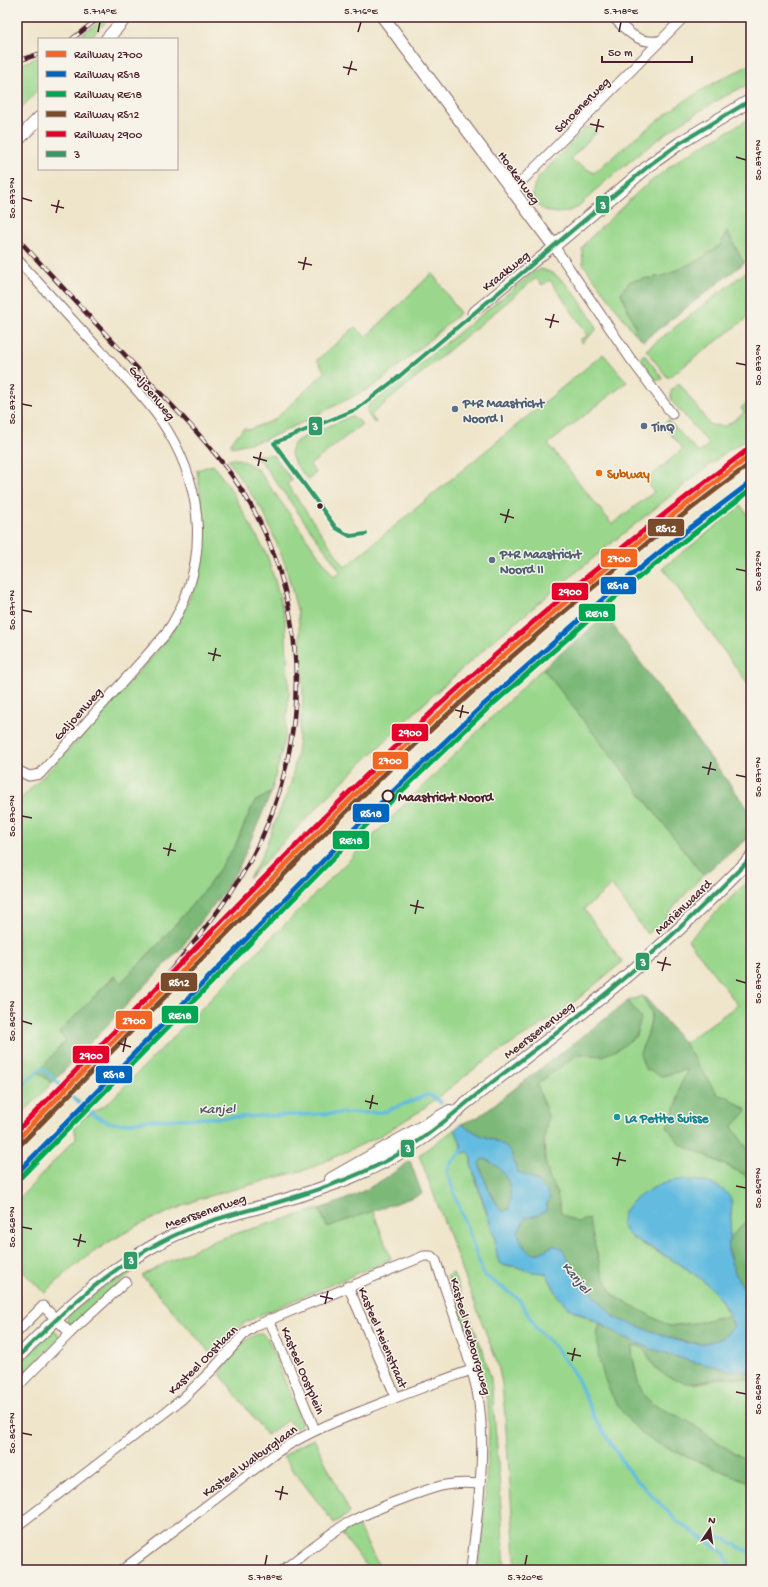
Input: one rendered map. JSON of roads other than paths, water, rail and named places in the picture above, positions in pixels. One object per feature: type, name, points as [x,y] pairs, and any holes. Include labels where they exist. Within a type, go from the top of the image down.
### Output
[{"type":"street","name":"Hoekerweg","points":[[383,17],[469,130],[512,191],[554,246],[630,358],[672,414]]},
{"type":"street","points":[[613,17],[630,34],[638,39],[649,41],[662,40]]},
{"type":"street","name":"Schoenerweg","points":[[512,191],[684,17]]},
{"type":"street","points":[[108,38],[122,18]]},
{"type":"street","points":[[554,246],[651,164],[680,142],[751,100]]},
{"type":"street","points":[[17,141],[38,119]]},
{"type":"street","name":"Kraakweg","points":[[472,313],[554,246]]},
{"type":"street","name":"Galjoenweg","points":[[17,259],[135,388],[159,418],[171,436],[186,467],[194,495],[197,522],[196,551],[192,573],[182,603],[165,634],[40,774],[29,776],[17,770]]},
{"type":"street","name":"Mariënwaard","points":[[630,973],[683,925],[751,858]]},
{"type":"street","name":"Meerssenerweg","points":[[17,1358],[55,1319],[106,1276],[159,1242],[203,1223],[338,1183],[365,1172],[410,1148],[454,1115],[463,1105],[559,1031],[630,973]]},
{"type":"street","name":"Kasteel Oostlaan","points":[[17,1526],[181,1400],[213,1369],[246,1332],[257,1325],[348,1286],[424,1256],[431,1256]]},
{"type":"street","name":"Kasteel Neubourgweg","points":[[431,1256],[436,1261],[471,1370],[477,1392],[480,1412],[481,1466],[471,1570]]},
{"type":"street","points":[[17,1388],[70,1333],[126,1282]]},
{"type":"street","name":"Kasteel Heienstraat","points":[[348,1286],[396,1397]]},
{"type":"street","points":[[17,1332],[43,1306],[70,1333]]},
{"type":"street","name":"Kasteel Oostplein","points":[[269,1320],[315,1430]]},
{"type":"street","name":"Kasteel Walburglaan","points":[[122,1570],[277,1452],[315,1430],[396,1397],[471,1370]]},
{"type":"street","points":[[283,1570],[337,1530],[394,1502],[447,1484],[463,1482],[479,1484]]},
{"type":"water","points":[[461,1124],[480,1135],[505,1146],[511,1152],[517,1171],[544,1188],[550,1198],[547,1203],[546,1211],[538,1215],[525,1218],[518,1233],[527,1250],[535,1254],[546,1250],[553,1245],[562,1248],[573,1269],[584,1284],[615,1318],[682,1342],[702,1344],[723,1338],[734,1327],[728,1312],[721,1300],[702,1280],[680,1264],[635,1240],[629,1235],[622,1223],[623,1215],[627,1207],[634,1200],[652,1189],[670,1181],[693,1180],[707,1182],[724,1191],[732,1202],[728,1254],[736,1275],[751,1302],[751,1372],[734,1371],[690,1361],[649,1348],[622,1336],[571,1309],[560,1299],[546,1273],[531,1272],[514,1266],[505,1266],[500,1263],[497,1257],[495,1238],[471,1164],[471,1155],[468,1152],[462,1153],[462,1147],[455,1129]],"holes":[[[485,1159],[493,1163],[504,1173],[509,1186],[509,1209],[503,1212],[488,1189],[479,1163],[481,1160]]]},
{"type":"waterway","name":"Kanjel","points":[[17,1089],[42,1068],[85,1108],[104,1120],[113,1123],[150,1120],[384,1112],[427,1095],[432,1096],[441,1103]]},
{"type":"waterway","points":[[464,1149],[450,1164],[447,1172],[484,1275],[519,1299],[536,1328],[557,1349],[577,1378],[594,1417],[630,1473],[676,1520],[724,1553],[731,1570]]},
{"type":"waterway","points":[[707,1540],[715,1537],[725,1539],[742,1549],[751,1552]]},
{"type":"railway","points":[[73,38],[100,17]]},
{"type":"railway","points":[[17,61],[38,54]]},
{"type":"railway","points":[[17,238],[192,428],[233,477],[259,520],[278,567],[290,616],[296,665],[294,716],[286,765],[272,813],[251,859],[231,892],[196,939],[159,984]]},
{"type":"rail line","name":"2900","points":[[17,1131],[297,844],[434,710],[510,642],[588,576],[747,450]]},
{"type":"rail line","name":"2700","points":[[17,1140],[305,845],[385,765],[440,713],[553,612],[631,548],[751,455]]},
{"type":"rail line","name":"RS12","points":[[21,1144],[311,847],[418,742],[557,617],[595,585],[672,523],[751,463]]},
{"type":"rail line","name":"RS18","points":[[17,1173],[356,827],[482,706],[613,590],[681,535],[751,482]]},
{"type":"rail line","name":"RE18","points":[[21,1177],[360,831],[486,710],[617,595],[685,540],[751,490]]},
{"type":"place","name":"P+R Maastricht Noord I","points":[[455,409]]},
{"type":"place","name":"TinQ","points":[[644,426]]},
{"type":"place","name":"Subway","points":[[599,473]]},
{"type":"place","name":"P+R Maastricht Noord II","points":[[492,560]]},
{"type":"place","name":"Maastricht Noord","points":[[388,796]]},
{"type":"place","name":"La Petite Suisse","points":[[617,1117]]}]
